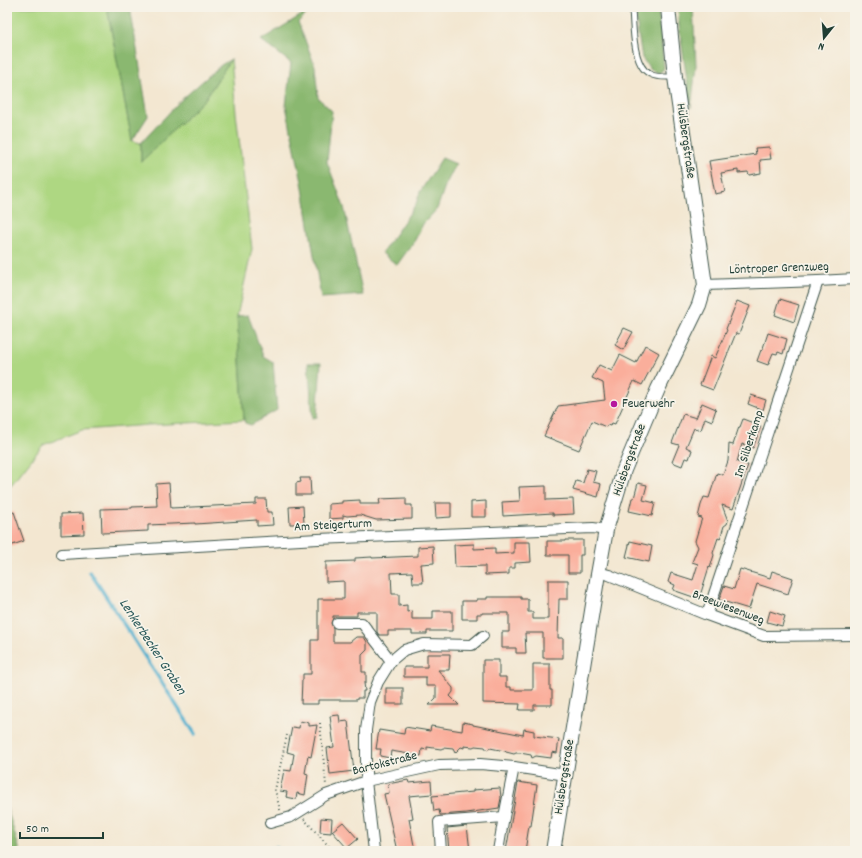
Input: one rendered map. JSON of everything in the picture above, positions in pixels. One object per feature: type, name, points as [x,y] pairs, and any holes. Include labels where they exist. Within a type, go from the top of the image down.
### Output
[{"type":"street","name":"Hülsbergstraße","points":[[553,851],[606,530],[624,470],[656,395],[699,305],[705,285],[675,77],[668,7]]},
{"type":"street","name":"Löntroper Grenzweg","points":[[705,285],[855,279]]},
{"type":"street","name":"Im Silberkamp","points":[[707,615],[818,281]]},
{"type":"street","name":"Am Steigerturm","points":[[62,554],[318,539],[593,528],[606,530]]},
{"type":"street","name":"Breewiesenweg","points":[[598,572],[764,636],[855,635]]},
{"type":"street","points":[[337,623],[362,623],[391,661]]},
{"type":"street","points":[[374,851],[366,781],[366,730],[370,702],[378,682],[391,661],[404,650],[424,644],[472,645],[483,636]]},
{"type":"street","name":"Bartokstraße","points":[[270,823],[292,817],[326,795],[366,781],[439,765],[480,764],[514,767],[566,775]]},
{"type":"street","points":[[498,851],[514,767]]},
{"type":"street","points":[[441,851],[439,822],[504,816]]},
{"type":"lane","points":[[632,7],[635,42],[641,66],[645,71],[651,74],[663,77],[675,77]]},
{"type":"path","points":[[320,723],[326,795]]},
{"type":"path","points":[[283,819],[275,790],[287,736]]},
{"type":"path","points":[[298,812],[333,851]]},
{"type":"green space","points":[[7,7],[107,7],[132,141],[141,143],[141,161],[205,99],[231,59],[252,249],[237,316],[244,420],[82,430],[43,445],[11,485],[7,487]]},
{"type":"green space","points":[[107,7],[130,7],[148,116],[132,141]]},
{"type":"green space","points":[[635,7],[658,7],[664,68],[658,73],[651,70],[642,58]]},
{"type":"green space","points":[[678,7],[693,7],[696,66],[691,108],[679,26]]},
{"type":"green space","points":[[313,8],[298,22],[315,66],[318,98],[332,111],[327,162],[344,207],[363,295],[321,298],[302,182],[286,106],[291,63],[261,40]]},
{"type":"green space","points":[[231,59],[205,99],[141,162],[141,143],[180,101],[221,65]]},
{"type":"green space","points":[[442,158],[456,164],[445,186],[437,209],[423,224],[415,240],[397,265],[382,253],[416,204],[420,192]]},
{"type":"green space","points":[[248,315],[263,356],[273,362],[277,410],[251,425],[245,423],[244,420],[237,316]]},
{"type":"green space","points":[[308,363],[321,363],[317,417],[313,418]]},
{"type":"green space","points":[[7,808],[20,851],[9,851],[7,844]]},
{"type":"building","points":[[769,147],[771,159],[760,160],[761,173],[749,175],[748,172],[738,173],[738,170],[721,173],[725,192],[715,194],[709,161],[756,154],[755,148]]},
{"type":"building","points":[[780,299],[799,305],[794,322],[775,315]]},
{"type":"building","points":[[737,301],[750,306],[739,334],[736,333],[713,390],[700,385],[711,356],[715,358]]},
{"type":"building","points":[[624,328],[633,332],[623,350],[615,345]]},
{"type":"building","points":[[768,333],[787,339],[783,354],[778,352],[777,354],[773,353],[768,365],[757,361]]},
{"type":"building","points":[[645,345],[659,353],[642,385],[634,381],[615,424],[612,423],[610,426],[607,425],[606,427],[592,421],[579,450],[544,436],[558,406],[605,400],[603,383],[592,378],[599,365],[612,371],[620,355],[636,363]]},
{"type":"building","points":[[751,395],[766,400],[763,410],[748,404]]},
{"type":"building","points":[[702,403],[716,409],[712,421],[705,418],[701,430],[694,428],[686,447],[692,450],[689,459],[685,458],[682,466],[672,462],[679,445],[672,443],[683,414],[696,418]]},
{"type":"building","points":[[743,419],[761,426],[753,448],[742,444],[737,462],[748,465],[733,509],[722,505],[728,521],[724,526],[720,539],[718,538],[710,568],[709,567],[699,599],[673,590],[675,585],[668,582],[671,573],[693,580],[698,564],[692,562],[698,547],[695,541],[702,518],[698,517],[701,505],[704,497],[709,498],[717,473],[723,475],[728,461],[729,444],[733,445]]},
{"type":"building","points":[[587,469],[596,471],[593,482],[601,484],[598,497],[573,490],[576,481],[583,483]]},
{"type":"building","points":[[300,478],[310,478],[311,495],[296,495],[296,483],[301,482]]},
{"type":"building","points":[[169,483],[171,508],[256,504],[256,499],[266,499],[267,512],[272,512],[273,525],[257,526],[257,520],[148,525],[148,531],[102,533],[101,509],[157,506],[156,484]]},
{"type":"building","points":[[638,483],[647,485],[643,500],[655,503],[652,516],[629,511]]},
{"type":"building","points":[[546,486],[546,500],[573,499],[574,514],[553,515],[553,513],[503,516],[502,502],[520,501],[519,487]]},
{"type":"building","points":[[406,498],[406,505],[412,505],[412,519],[376,520],[360,515],[343,515],[343,518],[329,519],[329,504],[342,503],[342,501],[360,500],[360,504],[380,504],[379,499]]},
{"type":"building","points":[[486,501],[486,517],[471,517],[471,502]]},
{"type":"building","points":[[435,503],[451,503],[451,517],[436,518]]},
{"type":"building","points":[[303,506],[304,524],[290,524],[289,507]]},
{"type":"building","points":[[14,512],[24,541],[7,547],[7,514]]},
{"type":"building","points":[[83,513],[84,534],[61,535],[61,514]]},
{"type":"building","points":[[583,540],[583,555],[580,555],[580,573],[568,573],[568,555],[547,555],[547,541]]},
{"type":"building","points":[[630,541],[652,546],[649,562],[626,557]]},
{"type":"building","points":[[514,542],[530,542],[531,562],[515,563],[515,568],[509,568],[509,574],[485,575],[485,566],[455,567],[454,545],[474,544],[474,549],[495,548],[495,554],[514,553]]},
{"type":"building","points":[[433,546],[434,563],[421,564],[423,583],[413,583],[412,572],[391,573],[392,594],[399,594],[399,606],[407,605],[407,612],[412,611],[412,619],[433,619],[433,611],[452,611],[452,631],[427,631],[427,634],[412,634],[412,631],[388,631],[388,635],[379,635],[377,632],[377,612],[357,612],[357,616],[333,616],[331,623],[333,628],[333,642],[350,642],[356,637],[364,637],[367,642],[367,650],[362,655],[362,672],[366,672],[366,683],[364,683],[365,691],[363,691],[363,698],[357,698],[357,700],[318,700],[318,704],[301,704],[303,674],[311,674],[311,640],[318,640],[318,599],[344,599],[344,581],[326,582],[326,562],[355,561],[355,558],[418,556],[418,547]]},
{"type":"building","points":[[740,569],[770,578],[772,571],[793,578],[788,594],[757,584],[749,609],[719,600],[724,586],[734,589]]},
{"type":"building","points":[[548,580],[568,580],[568,599],[559,599],[558,638],[563,638],[563,658],[543,658],[543,633],[525,633],[526,653],[516,653],[516,648],[502,648],[502,632],[509,632],[509,613],[482,613],[477,614],[477,619],[462,619],[462,601],[477,601],[477,599],[487,599],[487,597],[521,597],[521,599],[528,599],[528,612],[533,612],[533,619],[548,619]]},
{"type":"building","points":[[770,611],[785,616],[782,626],[767,622]]},
{"type":"building","points":[[427,654],[450,654],[449,670],[438,670],[453,688],[453,692],[450,696],[459,705],[429,705],[436,698],[436,686],[426,686],[426,677],[404,677],[404,667],[427,667]]},
{"type":"building","points":[[483,660],[499,660],[499,677],[506,677],[506,687],[511,687],[511,690],[533,690],[533,664],[550,664],[550,690],[552,690],[552,705],[534,705],[534,710],[519,710],[520,704],[483,703]]},
{"type":"building","points":[[386,688],[403,688],[403,704],[386,704]]},
{"type":"building","points":[[339,715],[340,722],[348,721],[354,771],[330,774],[327,748],[334,747],[330,716]]},
{"type":"building","points":[[300,721],[309,723],[309,726],[317,725],[311,757],[308,756],[305,773],[308,774],[305,795],[297,793],[296,799],[286,797],[287,792],[280,791],[284,770],[291,771],[294,754],[287,752],[292,727],[299,728]]},
{"type":"building","points":[[463,722],[523,735],[524,729],[534,731],[534,736],[559,739],[557,753],[552,752],[551,758],[536,756],[532,758],[531,755],[520,753],[514,754],[490,748],[487,750],[485,747],[464,746],[464,748],[461,747],[455,753],[453,749],[427,747],[427,750],[422,749],[421,756],[391,751],[390,758],[380,756],[381,749],[376,749],[379,730],[404,734],[405,727],[430,731],[431,726],[462,731]]},
{"type":"building","points":[[408,780],[409,783],[431,781],[432,794],[409,796],[413,818],[409,819],[415,851],[397,851],[384,794],[389,793],[388,784]]},
{"type":"building","points":[[518,782],[537,785],[531,826],[529,826],[525,851],[506,851]]},
{"type":"building","points":[[500,788],[501,798],[499,808],[440,815],[439,810],[434,811],[432,796]]},
{"type":"building","points":[[321,818],[332,819],[331,833],[320,832]]},
{"type":"building","points":[[343,822],[358,839],[347,848],[332,831]]},
{"type":"building","points":[[467,826],[470,851],[449,851],[447,828]]},
{"type":"waterway","name":"Lenkerbecker Graben","points":[[90,572],[195,734]]},
{"type":"waterway","name":"Lenkerbecker Graben","points":[[276,847],[279,851]]},
{"type":"place","name":"Feuerwehr","points":[[614,404]]}]
